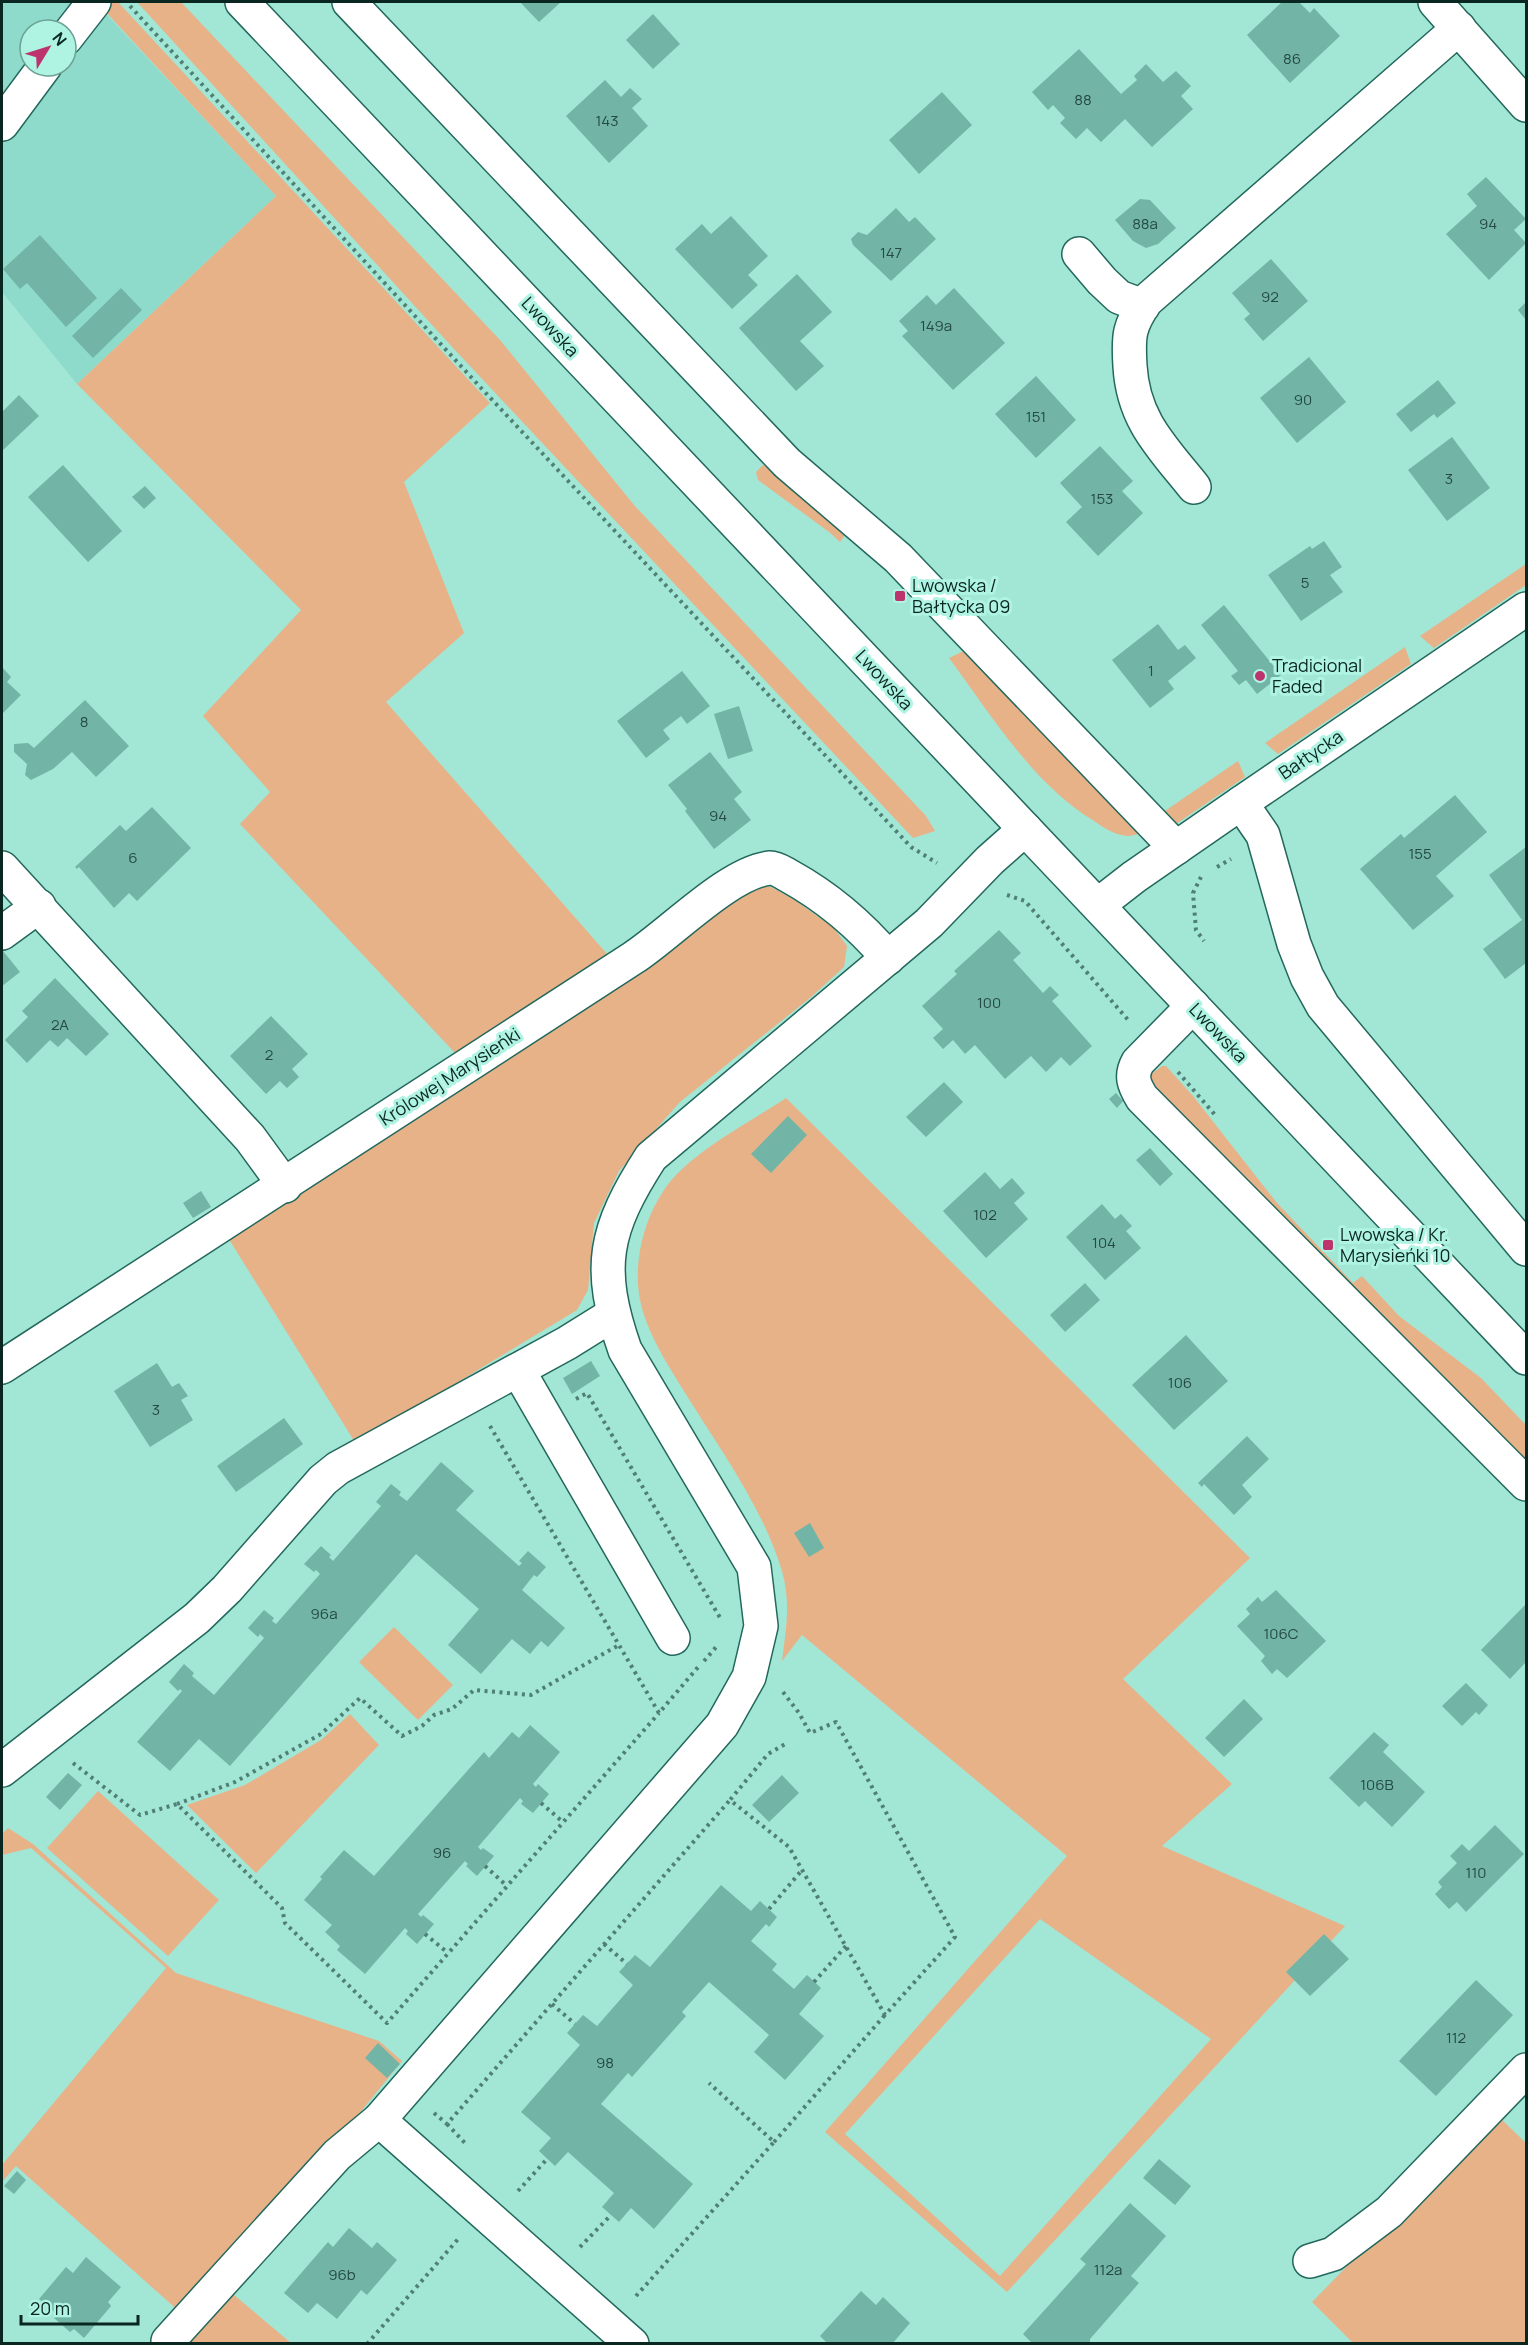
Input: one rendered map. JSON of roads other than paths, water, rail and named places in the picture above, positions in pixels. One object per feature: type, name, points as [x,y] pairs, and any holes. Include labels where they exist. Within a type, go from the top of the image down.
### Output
[{"type":"street","points":[[78,23],[94,2]]},
{"type":"street","name":"Lwowska","points":[[242,2],[1527,1358]]},
{"type":"street","points":[[349,2],[787,463],[898,558],[1176,848]]},
{"type":"street","points":[[1435,2],[1527,105]]},
{"type":"street","points":[[1194,487],[1157,442],[1140,415],[1131,388],[1128,341],[1133,319],[1143,306],[1459,28]]},
{"type":"street","points":[[2,124],[36,78]]},
{"type":"street","points":[[1079,254],[1119,297],[1143,306]]},
{"type":"street","name":"Bałtycka","points":[[1098,905],[1241,802],[1527,609]]},
{"type":"street","points":[[1241,802],[1263,835],[1294,944],[1307,977],[1323,1006],[1527,1249]]},
{"type":"street","points":[[168,2341],[337,2155],[379,2120],[722,1725],[749,1677],[761,1626],[754,1567],[625,1350],[612,1315],[607,1277],[611,1236],[628,1192],[651,1156],[929,923],[962,888],[1025,829]]},
{"type":"street","points":[[2,868],[250,1138],[285,1186]]},
{"type":"street","name":"Królowej Marysieńki","points":[[2,1367],[285,1186],[638,955],[726,887],[750,872],[774,868],[812,889],[850,918],[888,958]]},
{"type":"street","points":[[2,933],[39,906]]},
{"type":"street","points":[[1192,1006],[1153,1045],[1133,1071],[1134,1085],[1142,1098],[1527,1484]]},
{"type":"street","points":[[2,1770],[197,1618],[227,1589],[323,1480],[338,1468],[567,1343],[612,1315]]},
{"type":"street","points":[[518,1370],[673,1638]]},
{"type":"street","points":[[1310,2261],[1333,2254],[1389,2212],[1527,2070]]},
{"type":"street","points":[[379,2120],[632,2343]]},
{"type":"place","name":"Lwowska / Bałtycka 09","points":[[900,596]]},
{"type":"place","name":"Tradicional Faded","points":[[1260,676]]},
{"type":"place","name":"Lwowska / Kr. Marysieńki 10","points":[[1328,1245]]}]
